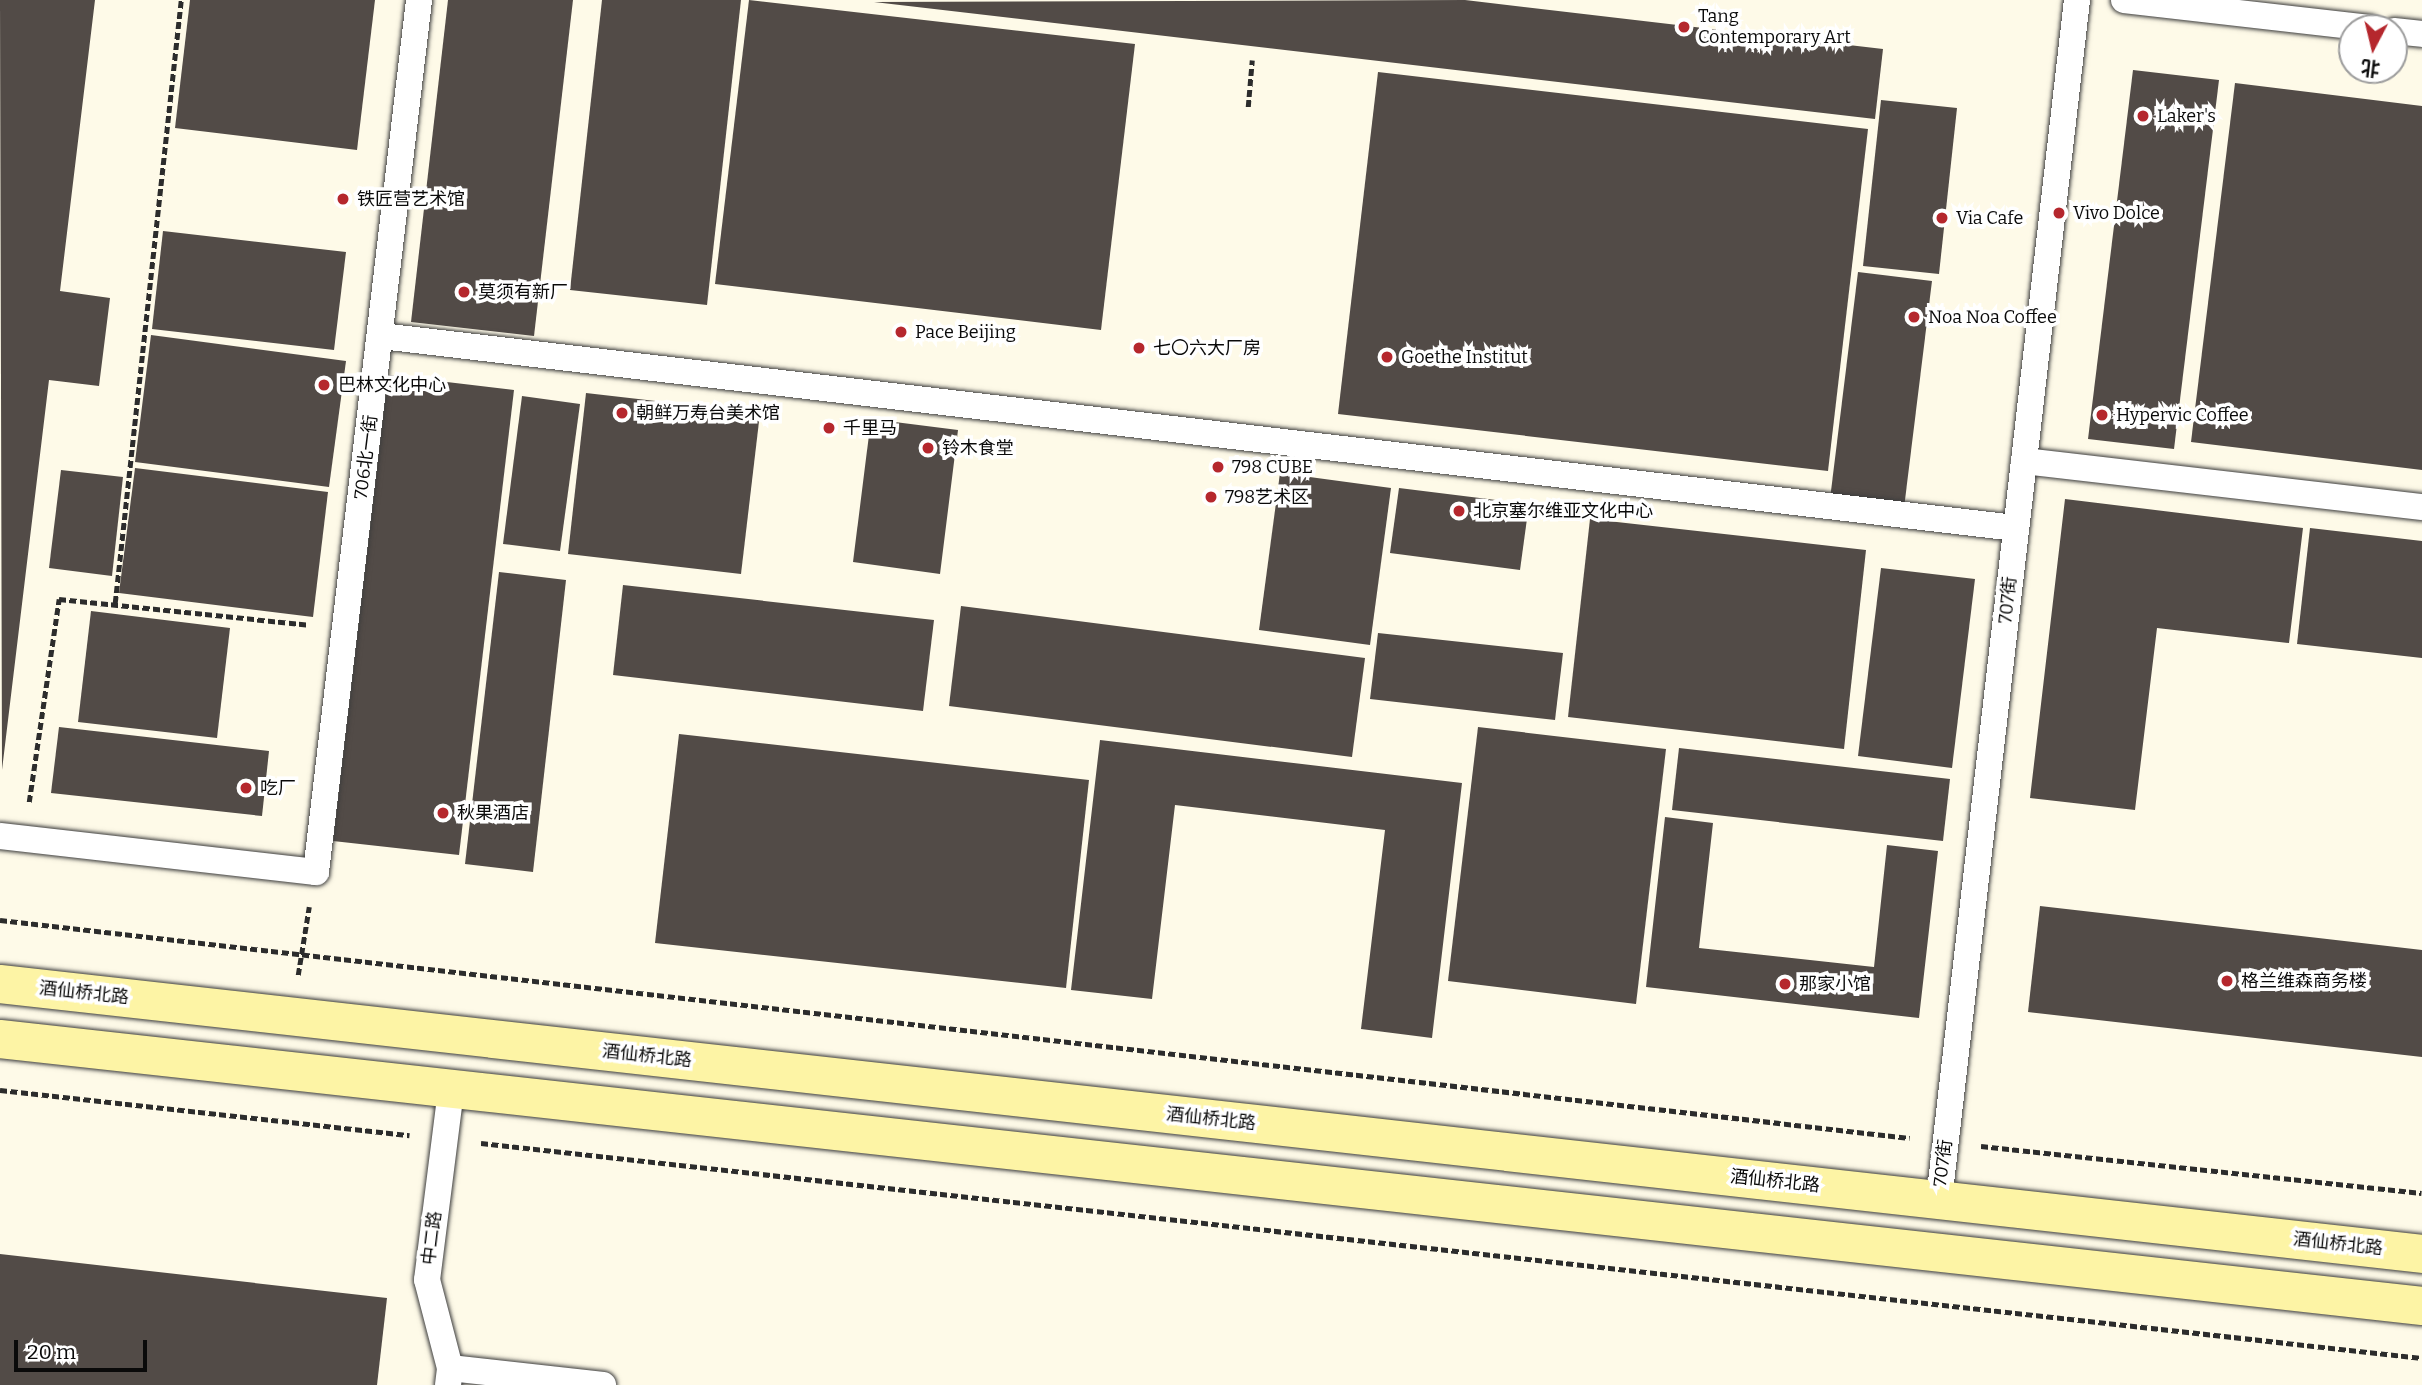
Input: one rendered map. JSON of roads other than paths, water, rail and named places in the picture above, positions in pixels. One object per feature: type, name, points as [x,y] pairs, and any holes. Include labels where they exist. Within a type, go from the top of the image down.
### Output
[{"type":"street","name":"酒仙桥北路","points":[[0,984],[2422,1254]]},
{"type":"street","points":[[0,1039],[2422,1307]]},
{"type":"lane","name":"706北一街","points":[[12,838],[316,872],[419,0]]},
{"type":"lane","name":"707街","points":[[1938,1200],[2077,0]]},
{"type":"lane","points":[[2124,0],[2338,24]]},
{"type":"lane","points":[[381,336],[2016,528]]},
{"type":"lane","points":[[2024,461],[2422,508]]},
{"type":"lane","name":"中二路","points":[[449,1377],[427,1280],[451,1089]]},
{"type":"lane","points":[[449,1377],[603,1385]]},
{"type":"place","name":"Tang Contemporary Art","points":[[1684,27]]},
{"type":"place","name":"Laker's","points":[[2143,116]]},
{"type":"place","name":"铁匠营艺术馆","points":[[343,199]]},
{"type":"place","name":"Vivo Dolce","points":[[2059,213]]},
{"type":"place","name":"Via Cafe","points":[[1942,218]]},
{"type":"place","name":"莫须有新厂","points":[[464,292]]},
{"type":"place","name":"Noa Noa Coffee","points":[[1914,317]]},
{"type":"place","name":"Pace Beijing","points":[[901,332]]},
{"type":"place","name":"七〇六大厂房","points":[[1139,348]]},
{"type":"place","name":"Goethe Institut","points":[[1387,357]]},
{"type":"place","name":"巴林文化中心","points":[[324,385]]},
{"type":"place","name":"朝鲜万寿台美术馆","points":[[622,413]]},
{"type":"place","name":"Hypervic Coffee","points":[[2102,415]]},
{"type":"place","name":"千里马","points":[[829,428]]},
{"type":"place","name":"铃木食堂","points":[[928,448]]},
{"type":"place","name":"798 CUBE","points":[[1218,467]]},
{"type":"place","name":"798艺术区","points":[[1211,497]]},
{"type":"place","name":"北京塞尔维亚文化中心","points":[[1459,511]]},
{"type":"place","name":"吃厂","points":[[246,788]]},
{"type":"place","name":"秋果酒店","points":[[443,813]]},
{"type":"place","name":"格兰维森商务楼","points":[[2227,981]]},
{"type":"place","name":"那家小馆","points":[[1785,984]]}]
